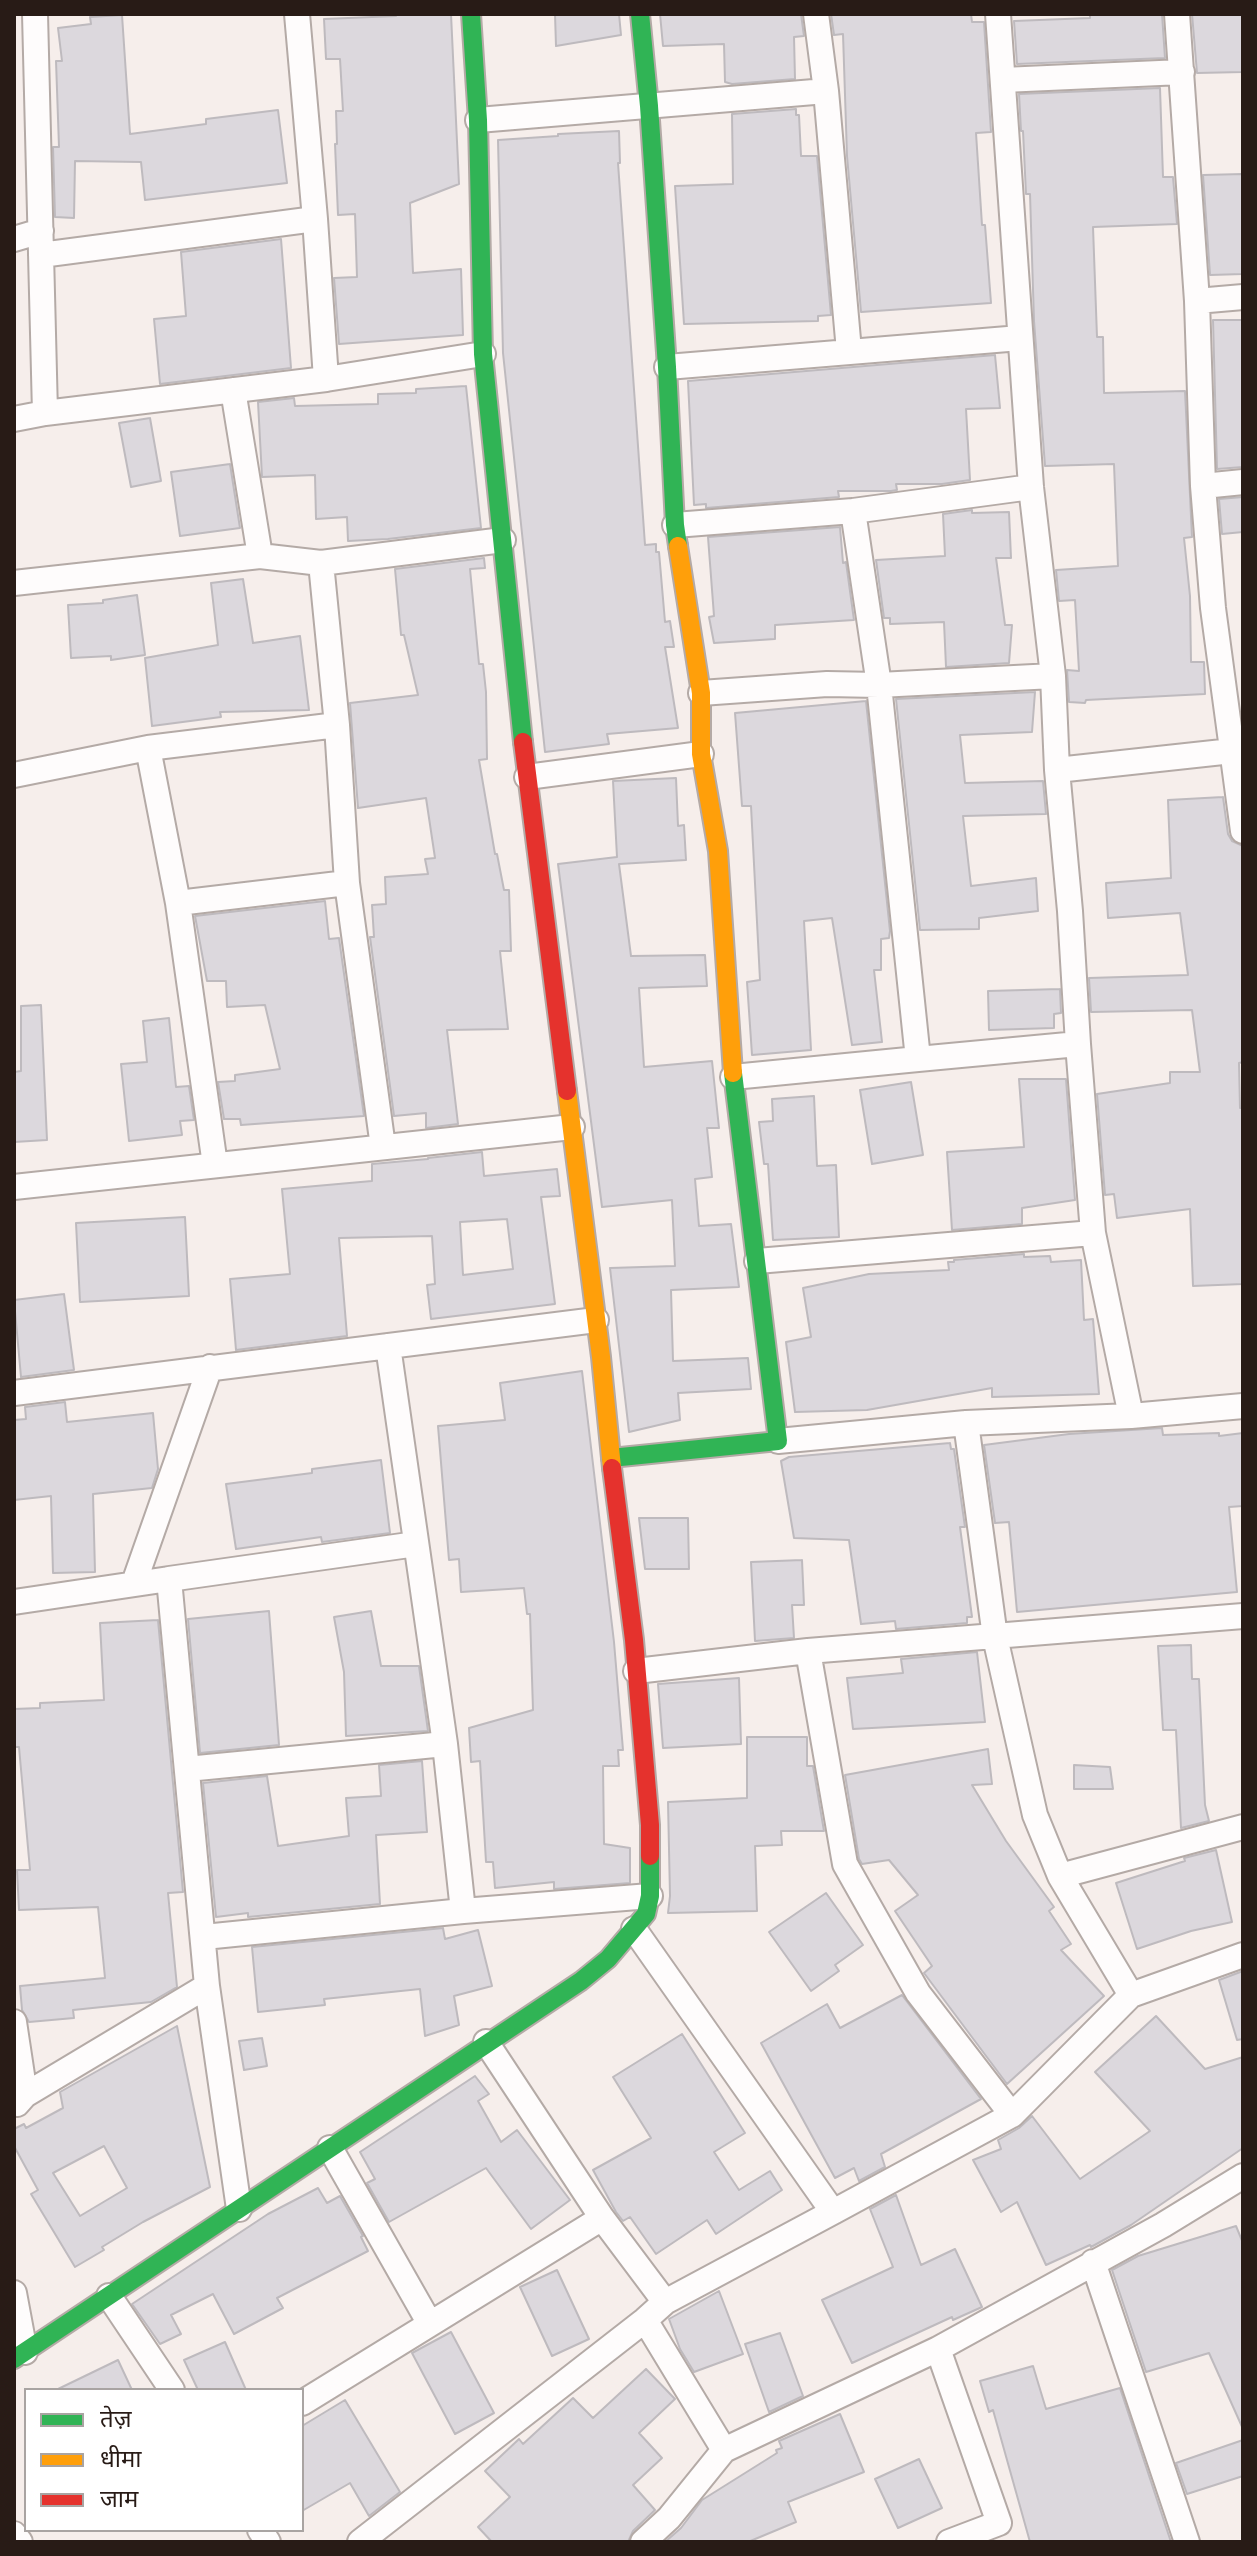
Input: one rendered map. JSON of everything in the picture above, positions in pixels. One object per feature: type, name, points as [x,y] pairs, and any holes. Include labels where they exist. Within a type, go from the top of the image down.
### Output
[{"type":"street","points":[[35,14],[45,413]]},
{"type":"street","points":[[297,14],[326,379]]},
{"type":"street","points":[[14,2293],[20,2356],[581,1981],[608,1959],[634,1929],[646,1914],[650,1896],[650,1825],[636,1671],[596,1320],[527,777],[483,354],[478,120],[471,14]]},
{"type":"street","points":[[640,14],[667,367],[675,525],[701,693],[701,754],[718,851],[733,1077],[778,1441]]},
{"type":"street","points":[[816,14],[826,91],[849,351]]},
{"type":"street","points":[[998,14],[1031,487],[1053,676],[1057,770],[1093,1233],[1131,1416]]},
{"type":"street","points":[[1177,14],[1197,301],[1203,486],[1213,608],[1243,831]]},
{"type":"street","points":[[1003,80],[1182,72]]},
{"type":"street","points":[[478,120],[826,91]]},
{"type":"street","points":[[14,239],[41,243],[315,219]]},
{"type":"street","points":[[1197,301],[1243,297]]},
{"type":"street","points":[[667,367],[1020,338]]},
{"type":"street","points":[[14,419],[326,379],[483,354]]},
{"type":"street","points":[[233,390],[260,556]]},
{"type":"street","points":[[1203,486],[1243,482]]},
{"type":"street","points":[[675,525],[853,511],[1031,487]]},
{"type":"street","points":[[853,511],[879,685],[918,1059]]},
{"type":"street","points":[[14,583],[260,556],[321,563],[503,540]]},
{"type":"street","points":[[321,563],[337,725],[347,883],[383,1147]]},
{"type":"street","points":[[701,693],[827,684],[879,685],[1053,676]]},
{"type":"street","points":[[14,775],[148,748],[337,725]]},
{"type":"street","points":[[148,748],[178,903],[215,1165]]},
{"type":"street","points":[[1057,770],[1232,751]]},
{"type":"street","points":[[527,777],[701,754]]},
{"type":"street","points":[[178,903],[347,883]]},
{"type":"street","points":[[733,1077],[1078,1044]]},
{"type":"street","points":[[14,1187],[572,1127]]},
{"type":"street","points":[[757,1261],[1093,1233]]},
{"type":"street","points":[[14,1393],[596,1320]]},
{"type":"street","points":[[388,1346],[445,1744],[463,1911]]},
{"type":"street","points":[[134,1583],[210,1367]]},
{"type":"street","points":[[611,1458],[966,1423],[1131,1416],[1243,1406]]},
{"type":"street","points":[[966,1423],[995,1637],[1035,1815],[1060,1876],[1131,1995]]},
{"type":"street","points":[[14,1602],[416,1544]]},
{"type":"street","points":[[169,1579],[207,1986],[239,2209]]},
{"type":"street","points":[[636,1671],[808,1651],[1243,1616]]},
{"type":"street","points":[[808,1651],[845,1864],[918,1993],[1012,2115]]},
{"type":"street","points":[[187,1769],[445,1744]]},
{"type":"street","points":[[1060,1876],[1243,1827]]},
{"type":"street","points":[[204,1937],[650,1896]]},
{"type":"street","points":[[634,1929],[833,2212]]},
{"type":"street","points":[[360,2542],[665,2302],[1012,2115],[1131,1995],[1243,1955]]},
{"type":"street","points":[[14,2022],[19,2102],[207,1986]]},
{"type":"street","points":[[486,2042],[602,2218],[665,2302]]},
{"type":"street","points":[[330,2148],[430,2324]]},
{"type":"street","points":[[643,2542],[669,2518],[724,2450],[938,2349],[1163,2225],[1243,2176]]},
{"type":"street","points":[[304,2402],[602,2218]]},
{"type":"street","points":[[1093,2262],[1187,2542]]},
{"type":"street","points":[[109,2296],[171,2388]]},
{"type":"street","points":[[645,2320],[724,2450]]},
{"type":"street","points":[[938,2349],[1003,2532],[949,2542]]},
{"type":"street","points":[[14,2534],[20,2542]]},
{"type":"building","points":[[451,14],[459,184],[410,203],[413,273],[461,269],[463,335],[339,344],[334,278],[357,277],[355,214],[338,215],[335,144],[336,111],[343,111],[340,59],[326,59],[324,19]]},
{"type":"building","points":[[555,14],[619,14],[621,35],[556,46]]},
{"type":"building","points":[[660,14],[801,14],[804,36],[794,37],[795,79],[725,82],[724,44],[663,46]]},
{"type":"building","points":[[831,14],[971,14],[972,22],[984,22],[991,132],[976,133],[991,303],[861,312],[847,156],[843,34],[834,35]]},
{"type":"building","points":[[1090,14],[1162,14],[1165,58],[1017,64],[1014,21],[1090,18]]},
{"type":"building","points":[[1192,14],[1243,14],[1243,72],[1197,73]]},
{"type":"building","points":[[122,15],[130,134],[206,124],[206,119],[278,110],[287,183],[145,200],[141,162],[75,161],[74,218],[55,217],[53,147],[59,147],[56,61],[62,61],[58,28],[91,24],[90,17]]},
{"type":"building","points":[[1160,88],[1163,177],[1173,177],[1177,224],[1093,227],[1097,337],[1103,337],[1104,393],[1185,391],[1192,537],[1184,538],[1190,596],[1191,662],[1204,662],[1205,694],[1069,702],[1067,670],[1079,671],[1075,600],[1059,601],[1056,570],[1118,566],[1114,464],[1045,466],[1034,321],[1030,194],[1026,194],[1019,94]]},
{"type":"building","points":[[796,109],[801,156],[817,156],[831,315],[818,316],[818,321],[684,324],[675,186],[733,184],[732,114]]},
{"type":"building","points":[[619,131],[618,163],[645,545],[656,544],[656,552],[659,552],[665,622],[670,621],[674,647],[665,647],[678,728],[607,734],[609,744],[545,752],[503,353],[498,140]]},
{"type":"building","points":[[1243,174],[1243,274],[1210,275],[1203,175]]},
{"type":"building","points":[[281,239],[291,368],[160,384],[154,319],[186,316],[181,252]]},
{"type":"building","points":[[1213,320],[1243,320],[1243,467],[1217,469]]},
{"type":"building","points":[[995,355],[1000,408],[966,409],[970,480],[942,484],[896,484],[897,490],[891,491],[838,491],[839,497],[706,508],[706,504],[694,505],[688,381]]},
{"type":"building","points":[[466,386],[481,528],[348,541],[347,517],[316,519],[315,475],[262,477],[258,402],[294,398],[295,406],[378,404],[378,394],[416,393],[416,389]]},
{"type":"building","points":[[150,418],[161,481],[131,487],[119,423]]},
{"type":"building","points":[[230,464],[240,528],[180,536],[171,472]]},
{"type":"building","points":[[1243,497],[1243,532],[1222,534],[1219,499]]},
{"type":"building","points":[[972,510],[972,513],[1009,512],[1011,558],[996,558],[1005,625],[1012,625],[1009,663],[946,667],[944,622],[890,624],[890,618],[884,618],[876,560],[945,556],[943,514]]},
{"type":"building","points":[[840,527],[854,620],[775,625],[775,639],[714,643],[709,617],[714,616],[708,537]]},
{"type":"building","points":[[484,558],[485,568],[470,569],[479,664],[483,664],[486,692],[487,759],[479,760],[495,854],[504,890],[509,890],[511,951],[500,951],[508,1029],[447,1030],[458,1124],[426,1128],[426,1113],[394,1116],[370,937],[374,937],[372,905],[386,904],[385,877],[428,874],[425,859],[435,858],[426,798],[358,808],[350,703],[418,695],[404,635],[401,635],[395,569]]},
{"type":"building","points":[[243,579],[253,643],[300,636],[309,710],[220,712],[221,717],[152,726],[145,658],[218,645],[211,583]]},
{"type":"building","points":[[137,595],[145,655],[111,660],[111,656],[71,658],[68,605],[103,603],[103,600]]},
{"type":"building","points":[[1035,692],[1032,732],[960,735],[965,783],[1043,781],[1046,814],[963,816],[971,886],[1036,878],[1038,911],[979,918],[979,929],[920,930],[896,699]]},
{"type":"building","points":[[866,701],[890,931],[889,938],[881,939],[881,970],[874,970],[882,1042],[852,1045],[832,918],[804,921],[811,1050],[752,1055],[747,982],[760,980],[751,806],[742,806],[735,713]]},
{"type":"building","points":[[676,778],[678,826],[684,825],[686,860],[619,864],[631,956],[705,955],[707,986],[639,988],[644,1067],[712,1061],[719,1128],[707,1128],[712,1177],[695,1179],[699,1226],[731,1224],[739,1287],[671,1290],[673,1361],[748,1358],[751,1389],[678,1393],[680,1420],[629,1432],[610,1268],[675,1266],[672,1200],[602,1207],[558,864],[617,857],[613,781]]},
{"type":"building","points":[[1223,797],[1228,834],[1232,841],[1243,846],[1243,1062],[1239,1063],[1240,1108],[1243,1108],[1243,1284],[1193,1286],[1190,1209],[1117,1218],[1114,1194],[1105,1195],[1097,1094],[1170,1083],[1170,1072],[1200,1072],[1192,1010],[1091,1012],[1089,978],[1188,975],[1180,913],[1108,918],[1106,883],[1171,878],[1168,800]]},
{"type":"building","points":[[325,901],[329,939],[339,938],[364,1116],[241,1125],[240,1119],[224,1119],[218,1082],[235,1081],[235,1075],[280,1069],[265,1005],[227,1007],[226,981],[207,981],[195,916]]},
{"type":"building","points":[[1060,989],[1061,1013],[1054,1014],[1054,1028],[989,1030],[988,991]]},
{"type":"building","points":[[41,1005],[47,1140],[14,1142],[14,1072],[21,1071],[21,1006]]},
{"type":"building","points":[[169,1018],[176,1087],[189,1086],[194,1120],[180,1121],[182,1135],[129,1141],[121,1064],[147,1062],[143,1021]]},
{"type":"building","points":[[1019,1079],[1066,1079],[1075,1200],[1022,1208],[1022,1224],[952,1230],[947,1152],[1024,1147]]},
{"type":"building","points":[[911,1082],[923,1155],[872,1164],[860,1090]]},
{"type":"building","points":[[814,1096],[817,1166],[836,1165],[839,1237],[773,1240],[768,1164],[764,1164],[759,1122],[773,1121],[772,1099]]},
{"type":"building","points":[[482,1152],[484,1176],[557,1169],[560,1196],[541,1197],[555,1304],[431,1319],[427,1285],[435,1284],[432,1236],[339,1238],[347,1336],[236,1350],[230,1279],[290,1274],[282,1189],[372,1181],[372,1164]],"holes":[[[507,1219],[513,1269],[463,1275],[460,1222]]]},
{"type":"building","points":[[185,1217],[189,1296],[80,1302],[76,1223]]},
{"type":"building","points":[[1024,1254],[1024,1257],[1050,1256],[1051,1262],[1081,1260],[1084,1320],[1093,1319],[1099,1394],[992,1397],[992,1388],[867,1410],[795,1412],[786,1342],[811,1337],[803,1288],[869,1274],[949,1270],[948,1262],[954,1260]]},
{"type":"building","points":[[64,1294],[74,1370],[21,1377],[14,1300]]},
{"type":"building","points":[[582,1371],[614,1642],[623,1750],[618,1750],[619,1766],[603,1766],[604,1844],[630,1848],[630,1883],[554,1889],[554,1882],[495,1888],[493,1862],[486,1862],[480,1761],[471,1762],[469,1728],[533,1710],[530,1614],[527,1614],[524,1588],[461,1592],[459,1559],[449,1560],[438,1426],[505,1420],[500,1383]]},
{"type":"building","points":[[65,1402],[67,1422],[153,1413],[158,1469],[152,1488],[93,1494],[95,1572],[53,1573],[51,1496],[14,1500],[14,1420],[26,1419],[25,1407]]},
{"type":"building","points":[[1162,1428],[1163,1435],[1243,1433],[1243,1506],[1229,1507],[1237,1592],[1017,1612],[1009,1522],[995,1523],[984,1445],[1069,1434]]},
{"type":"building","points":[[950,1443],[951,1449],[954,1449],[965,1527],[960,1527],[972,1617],[967,1617],[967,1623],[896,1629],[895,1621],[861,1624],[849,1540],[794,1538],[781,1461],[789,1457]]},
{"type":"building","points":[[381,1460],[390,1533],[322,1542],[321,1537],[236,1549],[226,1484]]},
{"type":"building","points":[[639,1518],[688,1518],[689,1569],[645,1569]]},
{"type":"building","points":[[802,1560],[804,1605],[792,1605],[794,1638],[755,1641],[751,1562]]},
{"type":"building","points":[[269,1611],[279,1745],[200,1753],[188,1619]]},
{"type":"building","points":[[371,1611],[381,1666],[419,1666],[428,1731],[346,1736],[344,1672],[334,1617]]},
{"type":"building","points":[[158,1620],[183,1892],[168,1893],[177,1987],[151,2002],[73,2010],[74,2018],[29,2022],[22,2010],[20,1986],[105,1978],[98,1907],[19,1910],[17,1870],[30,1870],[19,1747],[14,1747],[14,1709],[40,1708],[40,1703],[104,1700],[100,1623]]},
{"type":"building","points":[[1191,1645],[1192,1679],[1199,1679],[1205,1805],[1209,1821],[1181,1828],[1176,1730],[1163,1730],[1158,1646]]},
{"type":"building","points":[[977,1652],[985,1722],[853,1729],[847,1678],[903,1673],[901,1659]]},
{"type":"building","points":[[739,1678],[741,1744],[663,1748],[658,1684]]},
{"type":"building","points":[[747,1737],[807,1737],[807,1766],[813,1766],[824,1831],[781,1831],[782,1845],[755,1846],[757,1911],[668,1913],[668,1802],[747,1798]]},
{"type":"building","points":[[988,1749],[992,1784],[972,1785],[1006,1841],[1054,1907],[1049,1911],[1071,1944],[1061,1950],[1104,1996],[1007,2084],[924,1973],[932,1966],[895,1911],[918,1895],[889,1860],[862,1864],[859,1859],[845,1775]]},
{"type":"building","points":[[422,1761],[427,1832],[376,1835],[380,1904],[248,1917],[248,1913],[216,1917],[203,1783],[267,1776],[278,1846],[349,1836],[346,1798],[381,1796],[379,1765]]},
{"type":"building","points":[[1074,1765],[1110,1767],[1113,1789],[1074,1789]]},
{"type":"building","points":[[1216,1850],[1232,1922],[1191,1931],[1137,1949],[1116,1883],[1185,1861],[1184,1858]]},
{"type":"building","points":[[826,1893],[863,1945],[835,1965],[839,1971],[811,1991],[769,1932]]},
{"type":"building","points":[[443,1928],[445,1939],[478,1930],[492,1986],[454,1996],[459,2025],[425,2036],[420,1989],[324,1999],[325,2005],[258,2012],[252,1947]]},
{"type":"building","points":[[1243,1971],[1243,2039],[1237,2040],[1219,1980]]},
{"type":"building","points":[[902,1995],[981,2099],[881,2154],[885,2167],[859,2181],[854,2168],[835,2178],[761,2043],[827,2004],[840,2028]]},
{"type":"building","points":[[1156,2016],[1205,2069],[1243,2057],[1243,2148],[1131,2225],[1091,2247],[1046,2265],[1017,2202],[1001,2212],[973,2160],[1001,2149],[998,2140],[1032,2116],[1080,2179],[1150,2131],[1095,2072]]},
{"type":"building","points":[[177,2026],[210,2187],[143,2222],[75,2267],[31,2194],[38,2190],[14,2146],[14,2129],[24,2124],[26,2128],[63,2108],[60,2092]],"holes":[[[104,2146],[127,2188],[80,2216],[53,2173]]]},
{"type":"building","points":[[682,2034],[745,2133],[714,2152],[739,2190],[770,2171],[782,2190],[716,2234],[707,2220],[656,2254],[630,2217],[623,2221],[616,2212],[593,2170],[651,2138],[613,2077]]},
{"type":"building","points":[[262,2038],[267,2066],[244,2070],[239,2041]]},
{"type":"building","points":[[475,2076],[489,2094],[478,2101],[501,2142],[517,2130],[570,2200],[531,2229],[486,2168],[389,2222],[367,2183],[375,2179],[360,2152]]},
{"type":"building","points":[[318,2188],[327,2203],[340,2196],[368,2251],[277,2298],[283,2308],[234,2334],[213,2294],[171,2315],[181,2334],[160,2344],[132,2304],[268,2214]]},
{"type":"building","points":[[896,2195],[921,2265],[955,2249],[982,2307],[953,2320],[952,2317],[852,2363],[822,2300],[893,2267],[870,2209]]},
{"type":"building","points":[[1236,2226],[1243,2243],[1243,2429],[1209,2353],[1146,2372],[1112,2270],[1138,2256]]},
{"type":"building","points":[[557,2270],[589,2339],[552,2356],[520,2287]]},
{"type":"building","points":[[719,2291],[743,2354],[694,2372],[680,2349],[669,2319]]},
{"type":"building","points":[[451,2332],[494,2413],[455,2434],[412,2353]]},
{"type":"building","points":[[780,2333],[803,2396],[769,2412],[745,2344]]},
{"type":"building","points":[[225,2342],[245,2388],[197,2388],[184,2360]]},
{"type":"building","points":[[118,2360],[131,2388],[60,2388]]},
{"type":"building","points":[[1033,2366],[1046,2409],[1120,2388],[1171,2542],[1030,2542],[993,2410],[989,2412],[980,2381]]},
{"type":"building","points":[[646,2369],[675,2399],[639,2433],[662,2458],[633,2485],[655,2510],[633,2531],[628,2542],[492,2542],[478,2527],[510,2497],[485,2471],[519,2439],[523,2444],[573,2398],[593,2418]]},
{"type":"building","points":[[345,2400],[400,2492],[369,2516],[350,2483],[304,2510],[304,2425]]},
{"type":"building","points":[[840,2414],[864,2472],[788,2502],[796,2522],[748,2542],[665,2542],[681,2528],[702,2500],[777,2453],[776,2450],[782,2448],[779,2441]]},
{"type":"building","points":[[1243,2440],[1243,2476],[1187,2494],[1176,2463]]},
{"type":"building","points":[[919,2459],[942,2508],[898,2528],[875,2479]]},
{"type":"traffic: fast","points":[[471,14],[478,120],[483,354],[523,742]]},
{"type":"traffic: fast","points":[[640,14],[649,106],[678,546]]},
{"type":"traffic: fast","points":[[611,1458],[778,1441],[733,1073]]},
{"type":"traffic: fast","points":[[14,2359],[581,1981],[608,1959],[646,1914],[650,1896],[650,1856]]},
{"type":"traffic: slow","points":[[678,546],[701,693],[701,754],[718,851],[733,1073]]},
{"type":"traffic: slow","points":[[567,1091],[612,1468]]},
{"type":"traffic: jam","points":[[523,742],[567,1091]]},
{"type":"traffic: jam","points":[[612,1468],[634,1640],[650,1856]]}]
